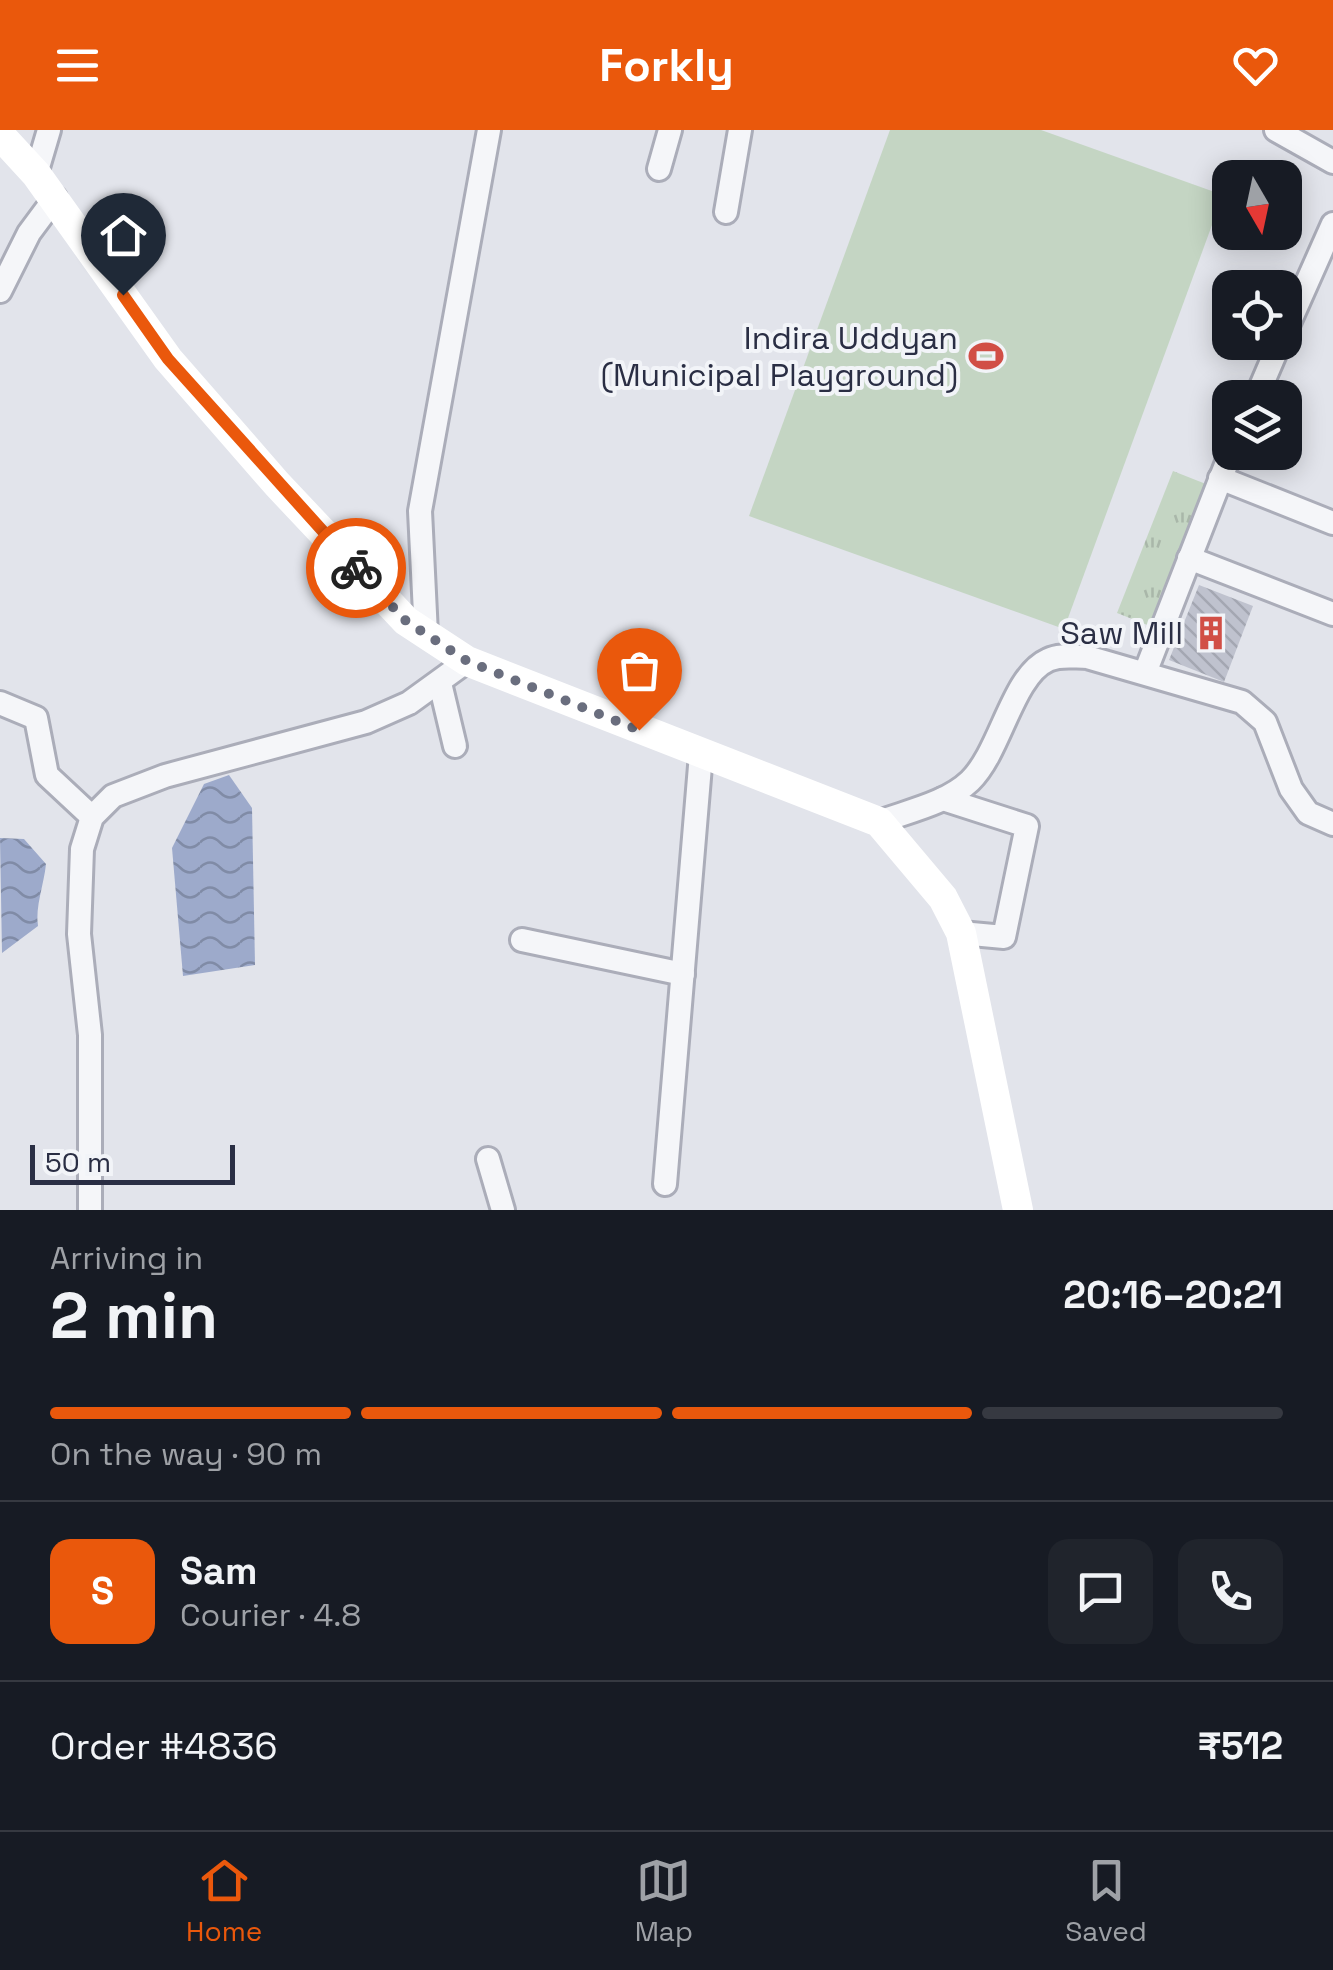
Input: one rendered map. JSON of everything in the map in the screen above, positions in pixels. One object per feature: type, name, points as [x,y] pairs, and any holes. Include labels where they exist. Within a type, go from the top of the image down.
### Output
[{"type":"main road","points":[[0,135],[46,186],[168,359],[406,621],[467,661],[879,822],[942,898],[961,933],[1018,1210]]},
{"type":"street","points":[[0,291],[29,233],[46,186],[49,130]]},
{"type":"street","points":[[426,634],[420,511],[489,130]]},
{"type":"street","points":[[659,169],[670,130]]},
{"type":"street","points":[[726,212],[740,130]]},
{"type":"street","points":[[1276,130],[1333,162]]},
{"type":"street","points":[[1302,294],[1333,224]]},
{"type":"street","points":[[1145,673],[1223,470]]},
{"type":"street","points":[[1220,478],[1333,524]]},
{"type":"street","points":[[1189,558],[1333,614]]},
{"type":"street","points":[[879,822],[943,799],[968,783],[988,759],[1027,677],[1047,660],[1065,656],[1087,657],[1242,702],[1265,722],[1291,788],[1308,813],[1333,824]]},
{"type":"street","points":[[90,1210],[90,1034],[79,934],[82,849],[92,817],[113,796],[164,776],[366,722],[409,703],[467,661]]},
{"type":"street","points":[[440,683],[455,746]]},
{"type":"street","points":[[0,703],[36,718],[46,776],[92,817]]},
{"type":"street","points":[[665,1184],[701,754]]},
{"type":"street","points":[[943,799],[1027,826],[1004,937],[961,933]]},
{"type":"street","points":[[522,940],[683,974]]},
{"type":"street","points":[[488,1159],[501,1209]]},
{"type":"green space","name":"Indira Uddyan (Municipal Playground)","points":[[890,130],[1041,130],[1212,191],[1212,225],[1064,629],[749,516]]},
{"type":"green space","points":[[1173,471],[1216,488],[1160,630],[1117,613]]},
{"type":"water","points":[[229,775],[252,808],[255,965],[183,976],[172,848],[204,784]]},
{"type":"water","points":[[0,838],[24,839],[46,864],[38,926],[2,953]]},
{"type":"building","name":"Saw Mill","points":[[1199,585],[1253,606],[1224,682],[1169,660]]},
{"type":"way so far","points":[[356,568],[406,621],[467,661],[639,730]]},
{"type":"place","name":"Indira Uddyan (Municipal Playground)","points":[[986,356]]},
{"type":"place","name":"Saw Mill","points":[[1211,633]]},
{"type":"route","points":[[123,295],[168,359],[356,568]]}]
